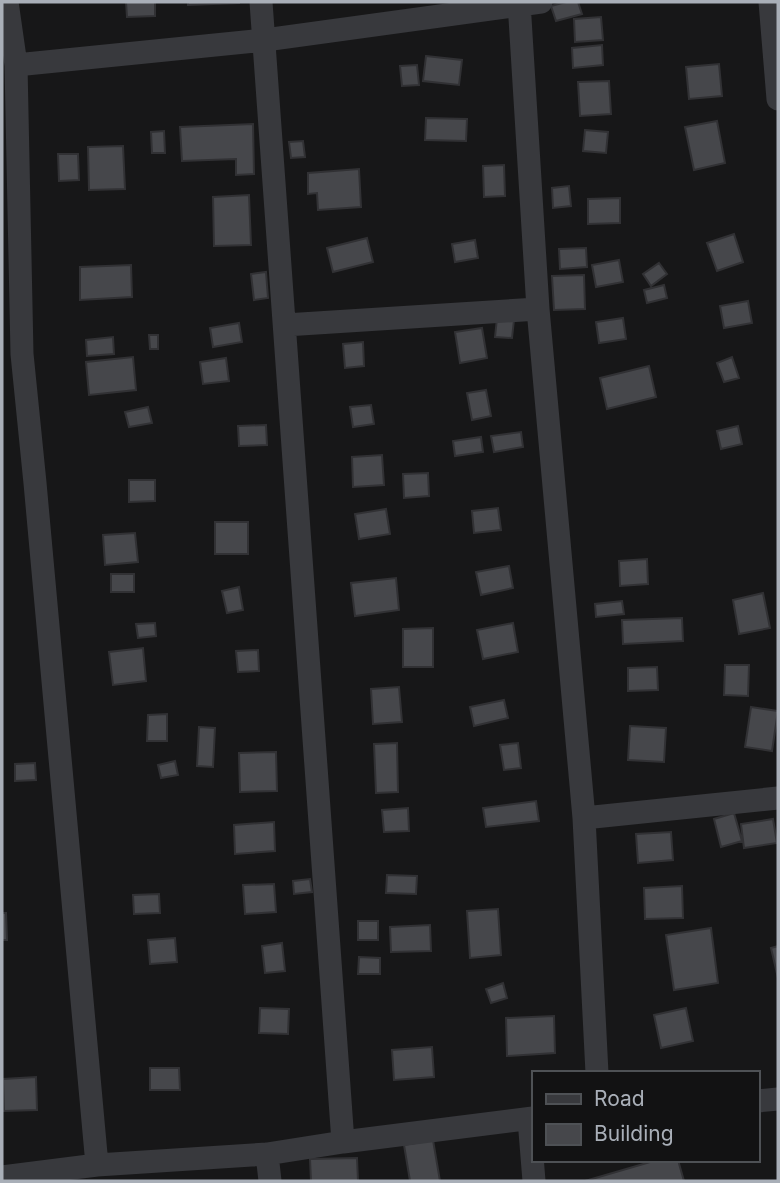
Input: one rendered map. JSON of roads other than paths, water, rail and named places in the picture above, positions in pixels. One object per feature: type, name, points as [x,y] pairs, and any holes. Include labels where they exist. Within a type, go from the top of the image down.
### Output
[{"type":"street","points":[[7,2],[16,65],[12,354],[35,483],[97,1165]]},
{"type":"street","points":[[261,2],[343,1142]]},
{"type":"street","points":[[16,65],[265,40],[526,2],[538,309],[584,818],[597,1071]]},
{"type":"street","points":[[770,2],[778,99]]},
{"type":"street","points":[[285,325],[538,309]]},
{"type":"street","points":[[584,818],[778,797]]},
{"type":"street","points":[[759,1101],[778,1099]]},
{"type":"street","points":[[2,1177],[97,1165],[267,1154],[531,1119],[532,1140]]},
{"type":"street","points":[[267,1154],[270,1181]]},
{"type":"street","points":[[533,1162],[534,1181]]}]
